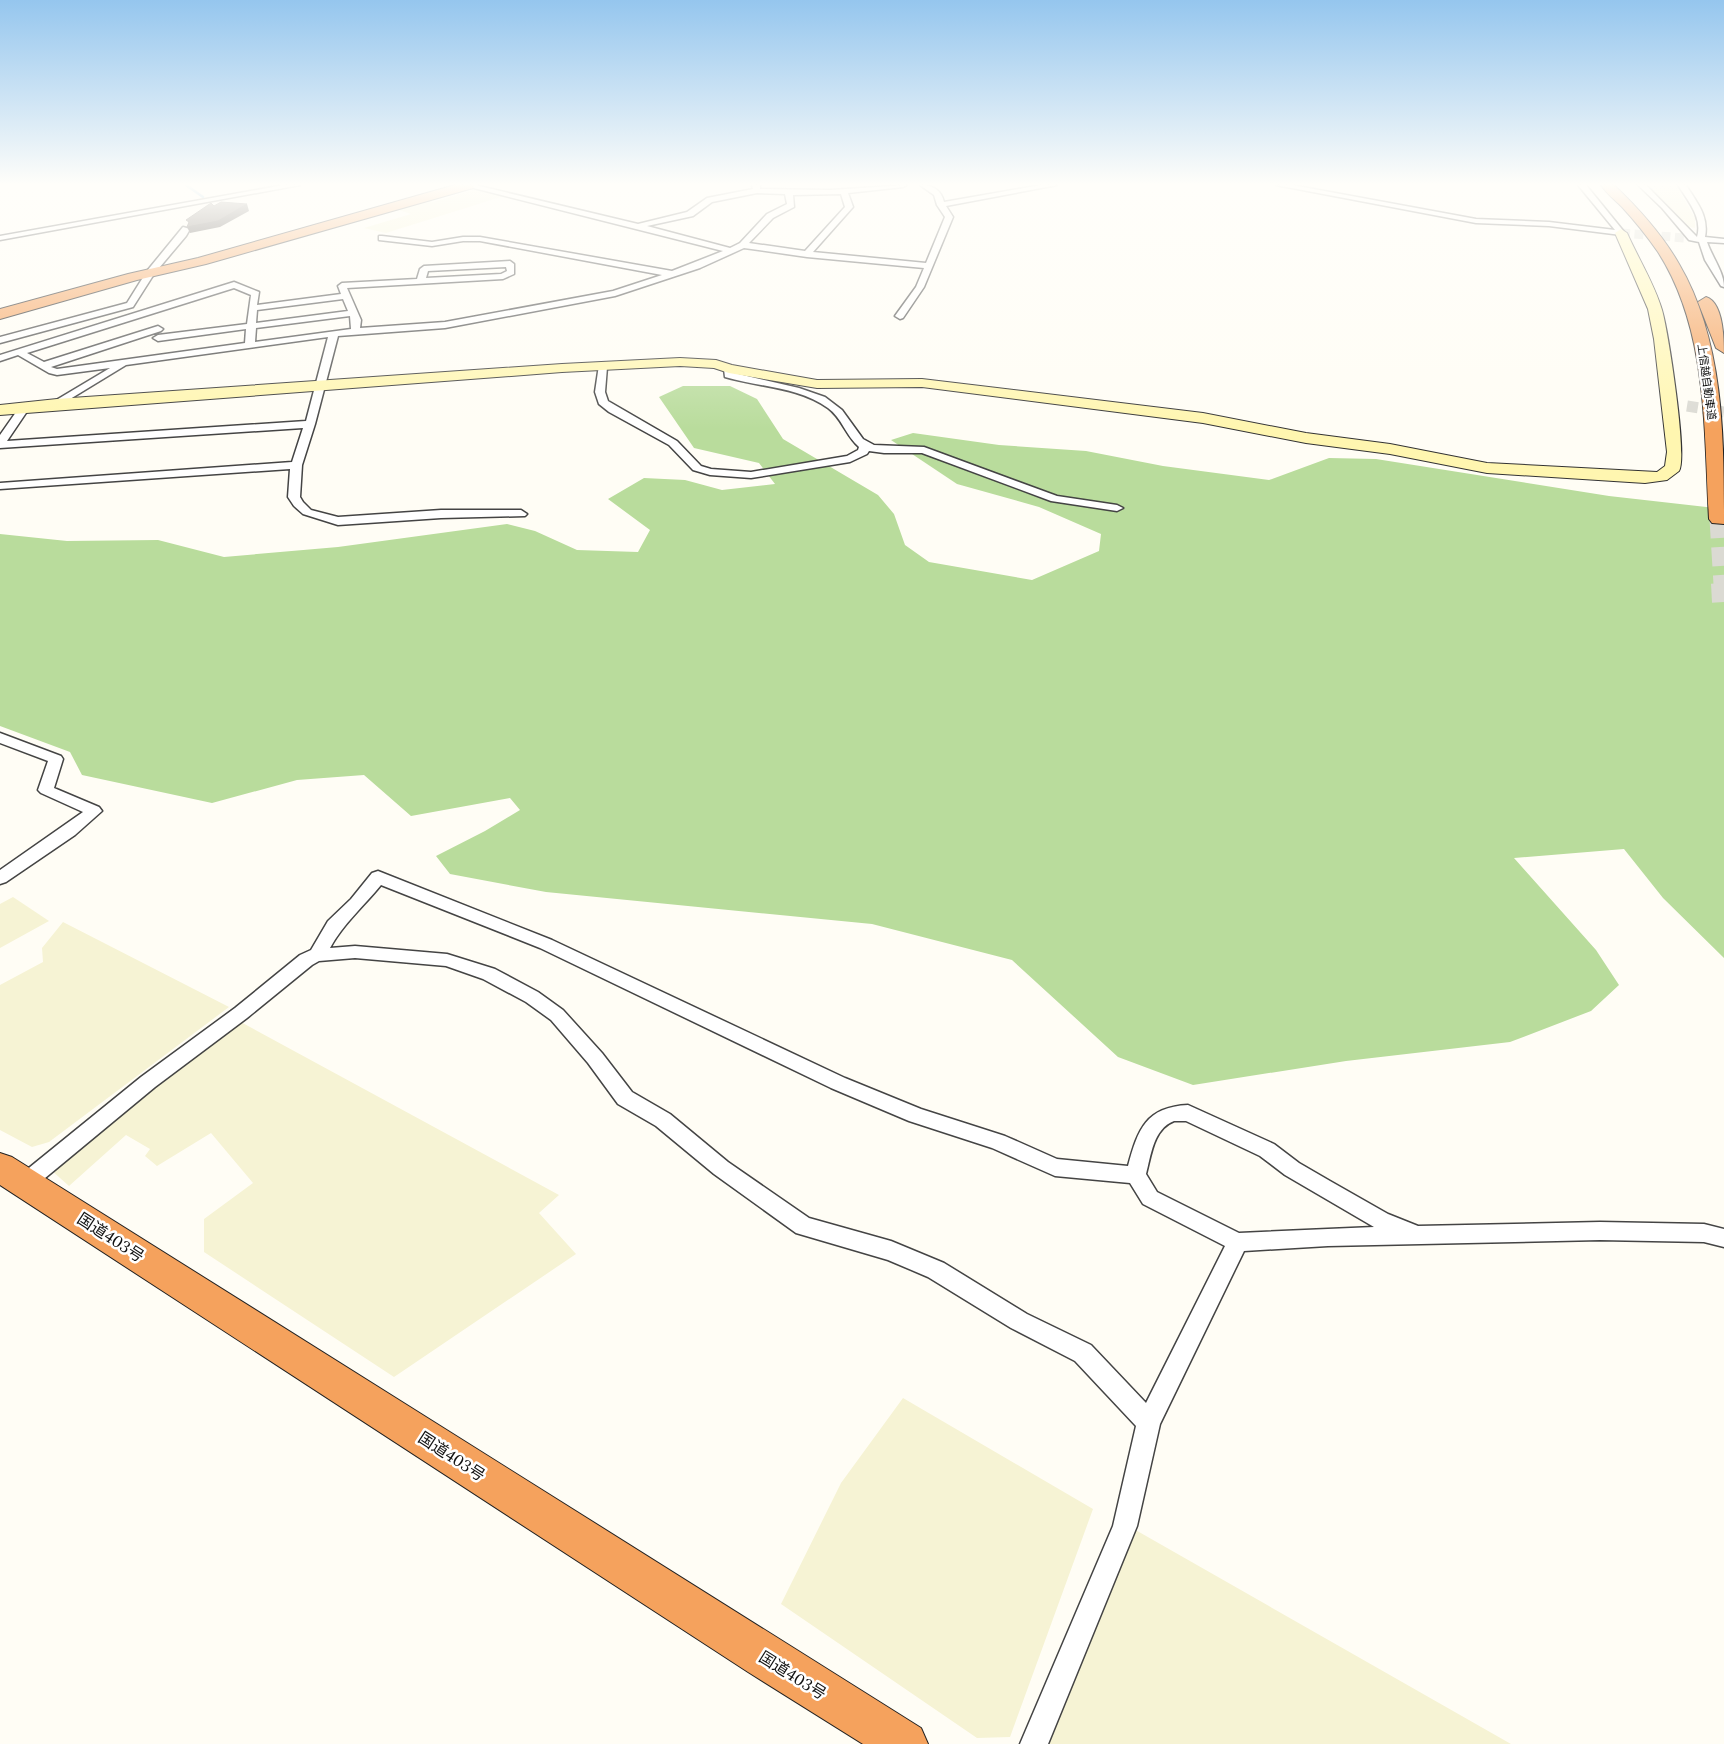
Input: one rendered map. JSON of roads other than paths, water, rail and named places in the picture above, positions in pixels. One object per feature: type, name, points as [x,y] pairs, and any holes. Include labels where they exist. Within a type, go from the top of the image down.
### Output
[{"type":"highway","points":[[0,314],[176,266]]},
{"type":"highway","name":"上信越自動車道","points":[[1673,266],[1694,313],[1704,354],[1711,401],[1719,519]]},
{"type":"highway","name":"上信越自動車道","points":[[1687,266],[1698,283],[1724,348]]},
{"type":"highway","name":"国道403号","points":[[13,1175],[764,1656],[905,1744]]},
{"type":"street","points":[[0,340],[130,305],[156,266]]},
{"type":"street","points":[[421,280],[424,269],[469,266]]},
{"type":"street","points":[[332,287],[503,276],[511,272],[510,266]]},
{"type":"street","points":[[633,266],[674,274]]},
{"type":"street","points":[[19,352],[42,366],[57,372],[356,331],[478,320],[568,300],[615,294],[692,266]]},
{"type":"street","points":[[900,316],[920,287],[930,266]]},
{"type":"street","points":[[0,410],[57,404],[321,385],[680,362],[716,364],[729,369],[817,384],[922,383],[1001,391],[1128,410],[1203,418],[1306,438],[1380,448],[1487,468],[1614,477],[1661,477],[1674,468],[1675,452],[1661,339],[1655,309],[1636,266]]},
{"type":"street","points":[[1713,266],[1724,284]]},
{"type":"street","points":[[0,358],[234,285],[256,294],[258,297],[251,312],[250,346]]},
{"type":"street","points":[[342,286],[353,313],[356,331]]},
{"type":"street","points":[[203,322],[301,302],[346,296]]},
{"type":"street","points":[[301,302],[307,319]]},
{"type":"street","points":[[42,366],[159,330],[250,327],[353,313]]},
{"type":"street","points":[[137,316],[159,330]]},
{"type":"street","points":[[152,358],[159,330]]},
{"type":"street","points":[[334,334],[310,424],[296,466],[294,497],[298,504],[307,512],[338,521],[441,514],[520,514]]},
{"type":"street","points":[[57,404],[126,363]]},
{"type":"street","points":[[602,366],[600,392],[603,402],[613,410],[641,424],[662,439],[673,444],[697,468],[710,472],[751,476],[850,459],[863,452],[865,446]]},
{"type":"street","points":[[729,369],[728,375],[748,382],[772,383],[803,392],[834,407],[854,437],[865,446],[873,449],[913,447],[1055,499],[1117,508]]},
{"type":"street","points":[[1669,403],[1688,406]]},
{"type":"street","points":[[0,444],[25,407]]},
{"type":"street","points":[[0,444],[310,424]]},
{"type":"street","points":[[0,486],[296,466]]},
{"type":"street","points":[[0,738],[56,759],[46,790],[94,810],[69,831],[0,878]]},
{"type":"street","points":[[317,955],[334,924],[357,903],[378,877],[546,944],[838,1083],[916,1115],[998,1142],[1055,1167],[1136,1174]]},
{"type":"street","points":[[13,1175],[148,1082],[249,1008],[306,960],[317,955],[356,952],[446,960],[489,974],[532,997],[557,1015],[595,1058],[625,1098],[663,1120],[721,1168],[803,1226],[892,1251],[936,1270],[1019,1321],[1083,1353],[1149,1422]]},
{"type":"street","points":[[1416,1235],[1381,1220],[1323,1187],[1292,1169],[1267,1150],[1188,1114],[1174,1112],[1162,1116],[1154,1123],[1136,1174],[1150,1198],[1238,1242],[1416,1235],[1600,1231],[1704,1233],[1724,1238]]},
{"type":"street","points":[[1034,1744],[1125,1526],[1149,1422],[1238,1242]]},
{"type":"tunnel","points":[[1687,406],[1724,412]]},
{"type":"tunnel","points":[[1719,519],[1723,584]]},
{"type":"tunnel","points":[[1723,583],[1724,602]]}]
